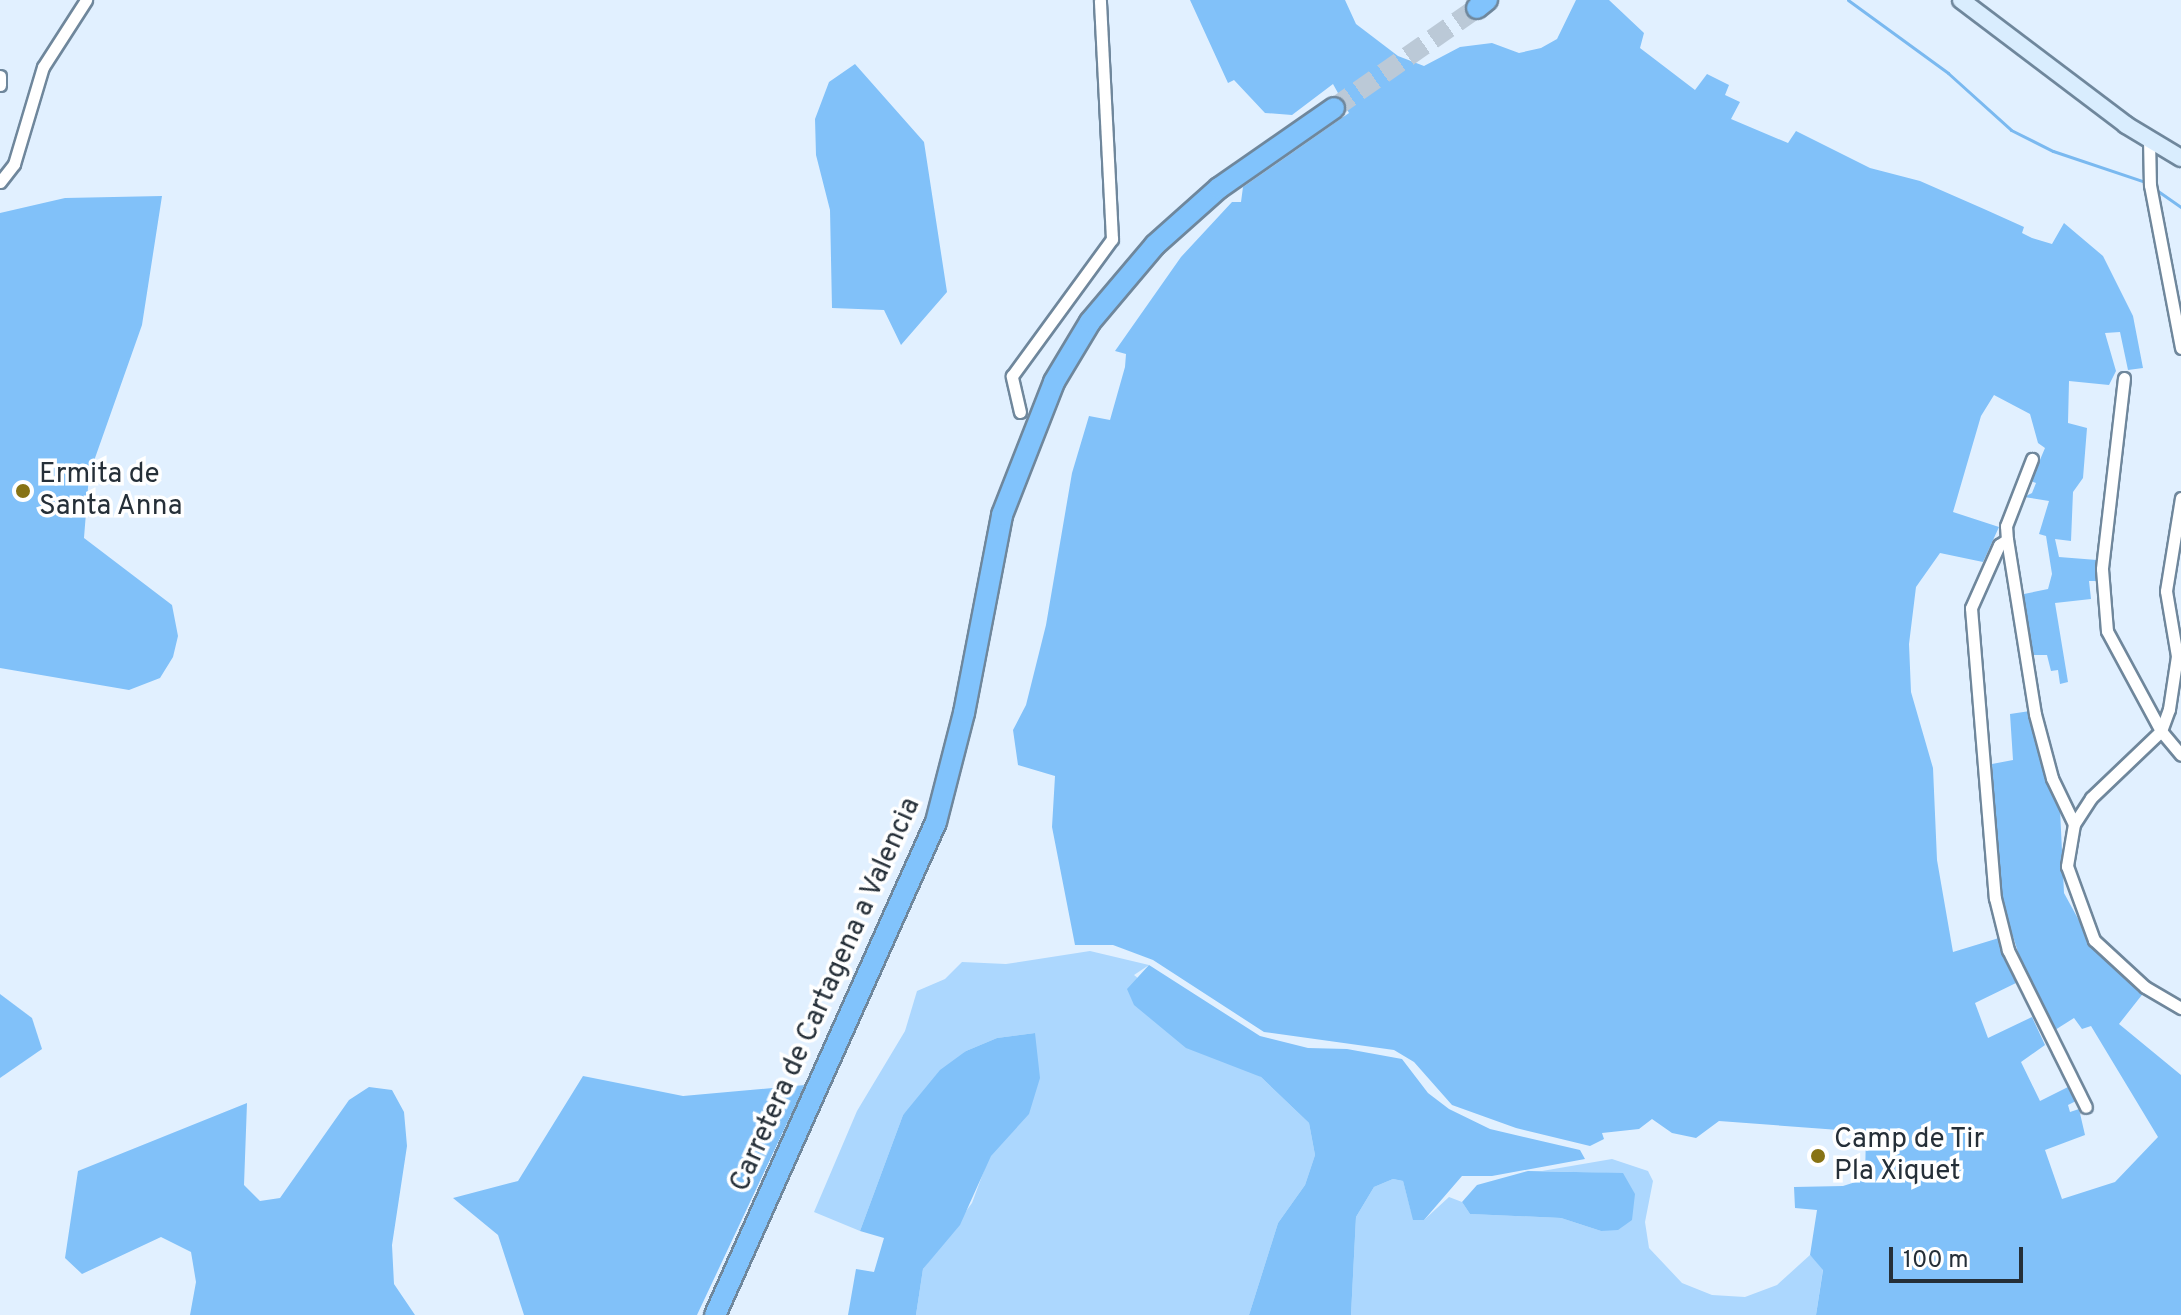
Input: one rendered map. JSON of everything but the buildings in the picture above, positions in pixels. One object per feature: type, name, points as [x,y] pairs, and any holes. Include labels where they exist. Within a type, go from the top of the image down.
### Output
[{"type":"highway","name":"Carretera de Cartagena a Valencia","points":[[715,1315],[936,822],[964,713],[1002,515],[1047,395],[1090,322],[1155,245],[1219,188],[1334,108]]},
{"type":"street","points":[[0,182],[14,164],[43,67],[86,0]]},
{"type":"street","points":[[1020,412],[1012,376],[1112,239],[1100,0]]},
{"type":"street","points":[[1961,0],[2149,139],[2181,158]]},
{"type":"street","points":[[2149,139],[2150,185],[2181,348]]},
{"type":"street","points":[[2124,378],[2102,569],[2107,631],[2161,731],[2181,755]]},
{"type":"street","points":[[2032,459],[2006,526],[2007,540],[2035,714],[2052,778],[2074,824]]},
{"type":"street","points":[[2181,498],[2166,591],[2177,656],[2161,731],[2091,798],[2074,824],[2067,866],[2094,940],[2145,987],[2181,1008]]},
{"type":"street","points":[[2007,540],[1999,545],[1971,608],[1995,898],[2008,950],[2086,1107]]},
{"type":"shaded area","points":[[1190,0],[1345,0],[1356,24],[1398,56],[1424,66],[1460,47],[1492,43],[1519,53],[1541,48],[1557,39],[1576,0],[1609,0],[1644,33],[1640,48],[1695,90],[1707,74],[1729,85],[1725,95],[1740,102],[1731,119],[1788,143],[1796,131],[1870,168],[1920,181],[2024,227],[2022,233],[2032,238],[2052,244],[2064,223],[2103,256],[2133,316],[2143,368],[2128,370],[2120,332],[2105,333],[2116,371],[2109,385],[2069,381],[2068,423],[2087,428],[2083,478],[2073,492],[2071,541],[2055,539],[2059,557],[2097,560],[2098,581],[2089,581],[2091,599],[2055,603],[2068,682],[2060,684],[2058,670],[2051,671],[2047,655],[2027,655],[2024,634],[2024,594],[2048,589],[2052,574],[2046,536],[2039,534],[2049,501],[2024,497],[2032,493],[2036,483],[2031,481],[2045,448],[2038,443],[2030,414],[1994,395],[1981,416],[1953,512],[1999,527],[1983,562],[1940,553],[1916,587],[1909,644],[1911,692],[1933,768],[1937,860],[1953,952],[1999,938],[2016,983],[1975,1003],[1988,1038],[2032,1017],[2045,1045],[2021,1062],[2040,1101],[2070,1086],[2076,1101],[2068,1105],[2070,1112],[2079,1109],[2085,1135],[2045,1150],[2062,1199],[2115,1182],[2158,1137],[2091,1026],[2082,1029],[2074,1018],[2055,1030],[2054,1040],[2025,974],[2000,896],[1992,764],[2013,760],[2010,714],[2030,711],[2060,809],[2064,893],[2082,926],[2145,991],[2119,1024],[2181,1075],[2181,1315],[1816,1315],[1823,1270],[1810,1255],[1817,1210],[1795,1208],[1794,1187],[1843,1186],[1865,1179],[1866,1132],[1719,1121],[1696,1138],[1672,1133],[1652,1119],[1639,1129],[1602,1133],[1604,1139],[1590,1146],[1516,1128],[1452,1105],[1414,1062],[1394,1050],[1264,1032],[1153,960],[1113,945],[1075,945],[1052,827],[1055,776],[1018,765],[1013,730],[1026,705],[1046,625],[1072,473],[1089,416],[1110,420],[1126,354],[1115,351],[1181,257],[1232,202],[1241,202],[1243,187],[1349,113],[1333,84],[1292,115],[1265,113],[1234,80],[1228,83]]},
{"type":"shaded area","points":[[855,64],[924,142],[947,292],[901,345],[884,310],[832,308],[830,210],[816,155],[815,119],[829,82]]},
{"type":"shaded area","points":[[162,196],[142,325],[89,475],[84,538],[172,605],[178,636],[173,657],[160,678],[129,690],[0,668],[0,213],[65,198]]},
{"type":"shaded area","points":[[1090,951],[1149,965],[1134,975],[1261,1077],[1309,1123],[1315,1155],[1305,1185],[1278,1223],[1249,1315],[916,1315],[923,1269],[972,1203],[1035,1033],[997,1038],[966,1051],[903,1115],[860,1231],[814,1212],[857,1111],[905,1031],[917,991],[945,979],[962,962],[1006,964]]},
{"type":"shaded area","points":[[1149,965],[1260,1036],[1308,1048],[1347,1049],[1402,1059],[1428,1093],[1449,1109],[1490,1129],[1580,1150],[1585,1159],[1492,1176],[1462,1176],[1424,1220],[1413,1220],[1403,1181],[1393,1179],[1374,1187],[1356,1217],[1351,1315],[1249,1315],[1278,1223],[1305,1185],[1315,1155],[1309,1123],[1261,1077],[1186,1048],[1134,1005],[1127,989]]},
{"type":"shaded area","points":[[0,994],[32,1018],[42,1049],[0,1078]]},
{"type":"shaded area","points":[[1035,1033],[1040,1078],[1029,1114],[991,1156],[960,1225],[923,1269],[916,1315],[848,1315],[856,1269],[874,1272],[884,1238],[860,1231],[903,1115],[940,1070],[966,1051],[997,1038]]},
{"type":"shaded area","points":[[583,1076],[683,1096],[805,1085],[697,1315],[524,1315],[498,1235],[453,1198],[518,1181]]},
{"type":"shaded area","points":[[369,1087],[392,1090],[404,1112],[407,1146],[392,1245],[394,1284],[415,1315],[190,1315],[196,1282],[191,1252],[161,1237],[82,1274],[65,1258],[78,1171],[247,1103],[244,1185],[260,1201],[280,1198],[349,1100]]},
{"type":"shaded area","points":[[1612,1159],[1648,1171],[1653,1181],[1645,1222],[1649,1248],[1682,1283],[1712,1295],[1745,1297],[1777,1285],[1810,1255],[1823,1269],[1816,1315],[1351,1315],[1356,1217],[1374,1187],[1393,1179],[1403,1181],[1411,1211],[1424,1220],[1449,1197],[1462,1202],[1470,1214],[1561,1218],[1601,1231],[1607,1173],[1542,1171]]},
{"type":"shaded area","points":[[1528,1171],[1623,1173],[1635,1194],[1632,1220],[1618,1230],[1601,1231],[1561,1218],[1470,1214],[1462,1202],[1477,1185]]},
{"type":"waterway","points":[[1848,0],[1948,73],[2011,130],[2053,151],[2145,182]]},
{"type":"waterway","points":[[2155,189],[2181,207]]},
{"type":"tunnel","points":[[1334,108],[1477,8]]},
{"type":"place","name":"Ermita de Santa Anna","points":[[23,491]]},
{"type":"place","name":"Camp de Tir Pla Xiquet","points":[[1818,1156]]}]
